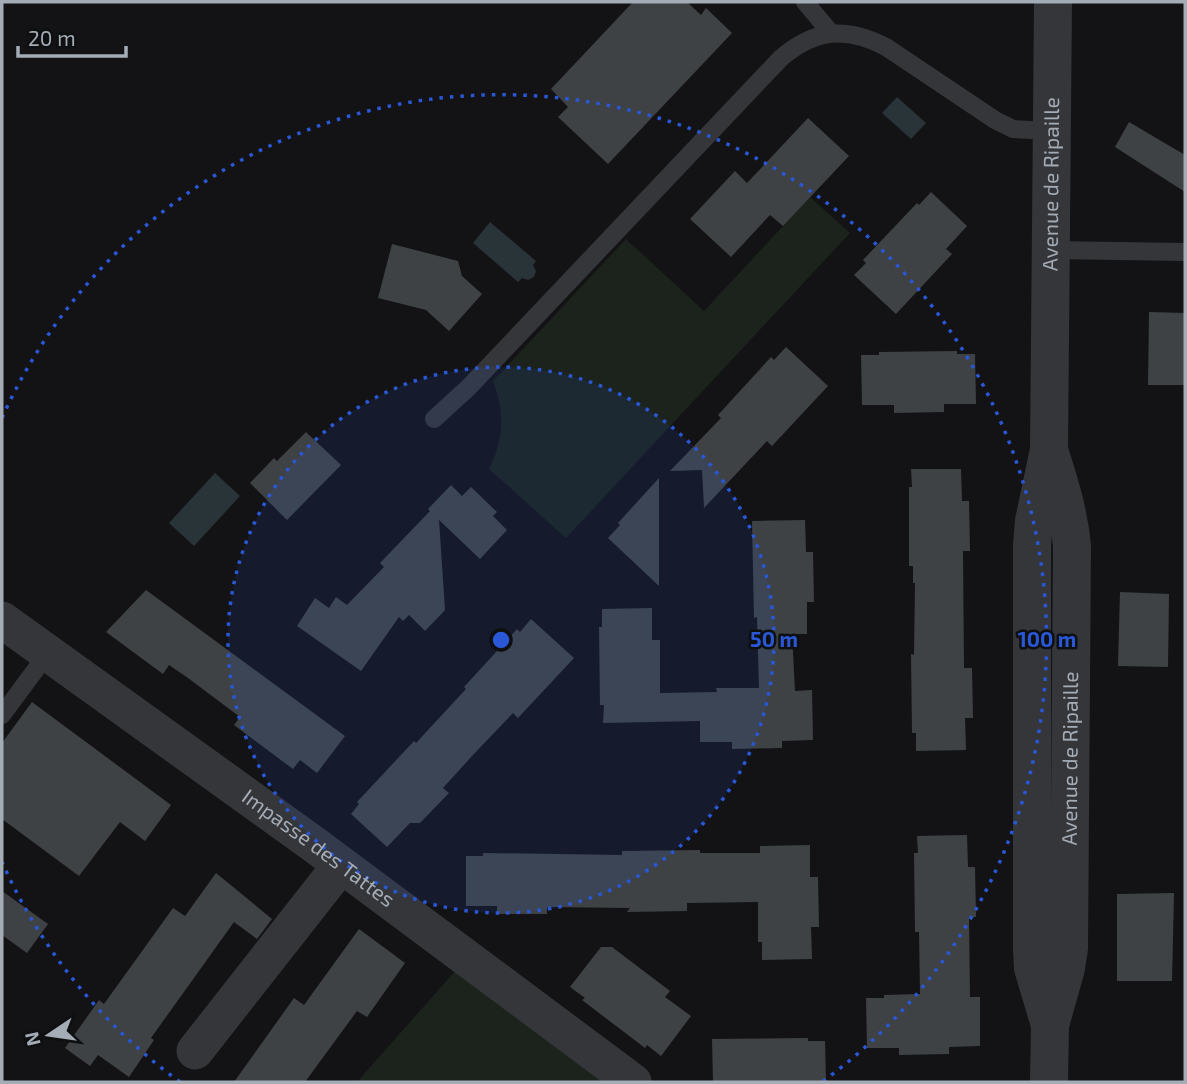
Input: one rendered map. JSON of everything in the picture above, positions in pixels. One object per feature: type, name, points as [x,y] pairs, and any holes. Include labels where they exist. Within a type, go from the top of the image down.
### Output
[{"type":"street","name":"Avenue de Ripaille","points":[[1050,1025],[1038,987],[1032,948],[1032,545],[1036,509],[1049,450],[1053,2]]},
{"type":"street","name":"Avenue de Ripaille","points":[[1049,450],[1070,521],[1072,546],[1069,948],[1050,1025],[1049,1082]]},
{"type":"street","name":"Impasse des Tattes","points":[[2,620],[341,864],[633,1082]]},
{"type":"street","points":[[1032,793],[1070,788]]},
{"type":"street","points":[[195,1051],[341,864]]},
{"type":"lane","points":[[805,2],[831,33]]},
{"type":"lane","points":[[434,419],[469,387],[781,58],[804,41],[831,33],[850,33],[869,38],[995,120],[1013,129],[1051,131]]},
{"type":"lane","points":[[1050,250],[1185,252]]},
{"type":"lane","points":[[2,715],[48,653]]},
{"type":"shaded area","points":[[897,97],[926,123],[911,139],[882,113]]},
{"type":"shaded area","points":[[810,197],[850,233],[566,538],[489,469],[498,447],[501,425],[500,404],[493,381],[626,239],[704,311]]},
{"type":"shaded area","points":[[490,222],[536,261],[533,265],[536,271],[534,277],[528,280],[522,278],[518,282],[473,243]]},
{"type":"shaded area","points":[[215,473],[240,496],[194,546],[169,523]]},
{"type":"shaded area","points":[[456,970],[608,1082],[357,1082]]},
{"type":"building","points":[[633,2],[687,2],[701,15],[706,8],[732,33],[608,164],[558,117],[568,107],[551,89]]},
{"type":"building","points":[[808,118],[849,156],[783,226],[770,215],[731,257],[690,219],[735,171],[747,183]]},
{"type":"building","points":[[1129,122],[1185,155],[1185,192],[1115,147]]},
{"type":"building","points":[[931,192],[967,226],[946,249],[952,254],[896,314],[854,275],[866,263],[863,260],[917,203],[919,205]]},
{"type":"building","points":[[392,244],[458,261],[462,276],[482,294],[449,331],[426,310],[378,298]]},
{"type":"building","points":[[1149,312],[1185,313],[1185,385],[1148,385]]},
{"type":"building","points":[[786,347],[828,386],[772,446],[767,441],[704,508],[702,470],[670,471],[721,418],[718,415],[771,357],[774,360]]},
{"type":"building","points":[[957,351],[957,354],[975,354],[976,404],[944,404],[944,412],[894,413],[894,405],[862,405],[861,355],[879,355],[879,352]]},
{"type":"building","points":[[306,432],[341,465],[287,520],[250,483],[274,458],[277,461]]},
{"type":"building","points":[[911,469],[961,469],[962,501],[969,501],[970,551],[963,551],[964,668],[972,668],[973,718],[965,718],[966,750],[916,751],[916,733],[912,733],[911,654],[914,655],[915,583],[913,566],[909,566]]},
{"type":"building","points":[[659,478],[659,586],[608,538]]},
{"type":"building","points":[[451,485],[462,496],[471,487],[497,512],[493,516],[507,530],[480,559],[439,520],[445,610],[425,631],[409,615],[403,621],[399,617],[361,671],[297,626],[315,598],[329,608],[336,597],[347,605],[384,567],[380,563]]},
{"type":"building","points":[[805,520],[806,552],[813,552],[814,602],[807,602],[807,634],[792,634],[795,691],[812,690],[813,740],[782,741],[782,748],[732,749],[732,742],[700,742],[700,721],[603,723],[604,705],[600,705],[599,627],[602,627],[602,609],[652,608],[652,640],[660,640],[660,693],[717,692],[716,688],[759,688],[752,521]]},
{"type":"building","points":[[146,590],[345,736],[317,773],[300,760],[293,769],[234,725],[240,717],[188,678],[169,665],[163,674],[106,632]]},
{"type":"building","points":[[1120,592],[1169,594],[1168,667],[1118,666]]},
{"type":"building","points":[[531,619],[574,658],[518,718],[513,713],[472,756],[443,788],[449,793],[420,823],[410,823],[387,847],[351,814],[359,804],[357,802],[466,689],[464,687],[517,629],[520,632]]},
{"type":"building","points":[[32,702],[171,805],[145,841],[120,822],[79,876],[2,819],[2,743]]},
{"type":"building","points":[[967,835],[968,867],[975,867],[976,917],[969,917],[970,997],[980,997],[980,1046],[949,1047],[949,1054],[899,1055],[899,1048],[867,1048],[866,998],[920,994],[919,932],[915,932],[914,853],[918,853],[917,836]]},
{"type":"building","points":[[810,845],[810,877],[818,877],[819,927],[811,927],[812,959],[762,960],[762,942],[758,942],[758,902],[687,903],[687,911],[627,912],[630,908],[547,907],[547,914],[497,914],[497,906],[466,906],[466,856],[483,856],[483,853],[622,855],[622,851],[700,850],[700,853],[760,853],[760,846]]},
{"type":"building","points":[[216,873],[272,919],[257,939],[234,922],[151,1038],[154,1040],[129,1077],[98,1055],[90,1066],[65,1048],[99,1000],[104,1004],[173,908],[185,916]]},
{"type":"building","points":[[2,891],[48,924],[27,953],[2,935]]},
{"type":"building","points":[[1174,893],[1172,981],[1117,981],[1117,894]]},
{"type":"building","points":[[359,929],[405,963],[367,1017],[357,1011],[305,1082],[234,1082],[294,998],[304,1005]]},
{"type":"building","points":[[601,947],[612,947],[670,991],[665,997],[691,1016],[661,1056],[647,1045],[645,1048],[582,1000],[585,998],[570,987]]},
{"type":"building","points":[[808,1038],[808,1041],[825,1041],[826,1082],[713,1082],[712,1039]]}]
